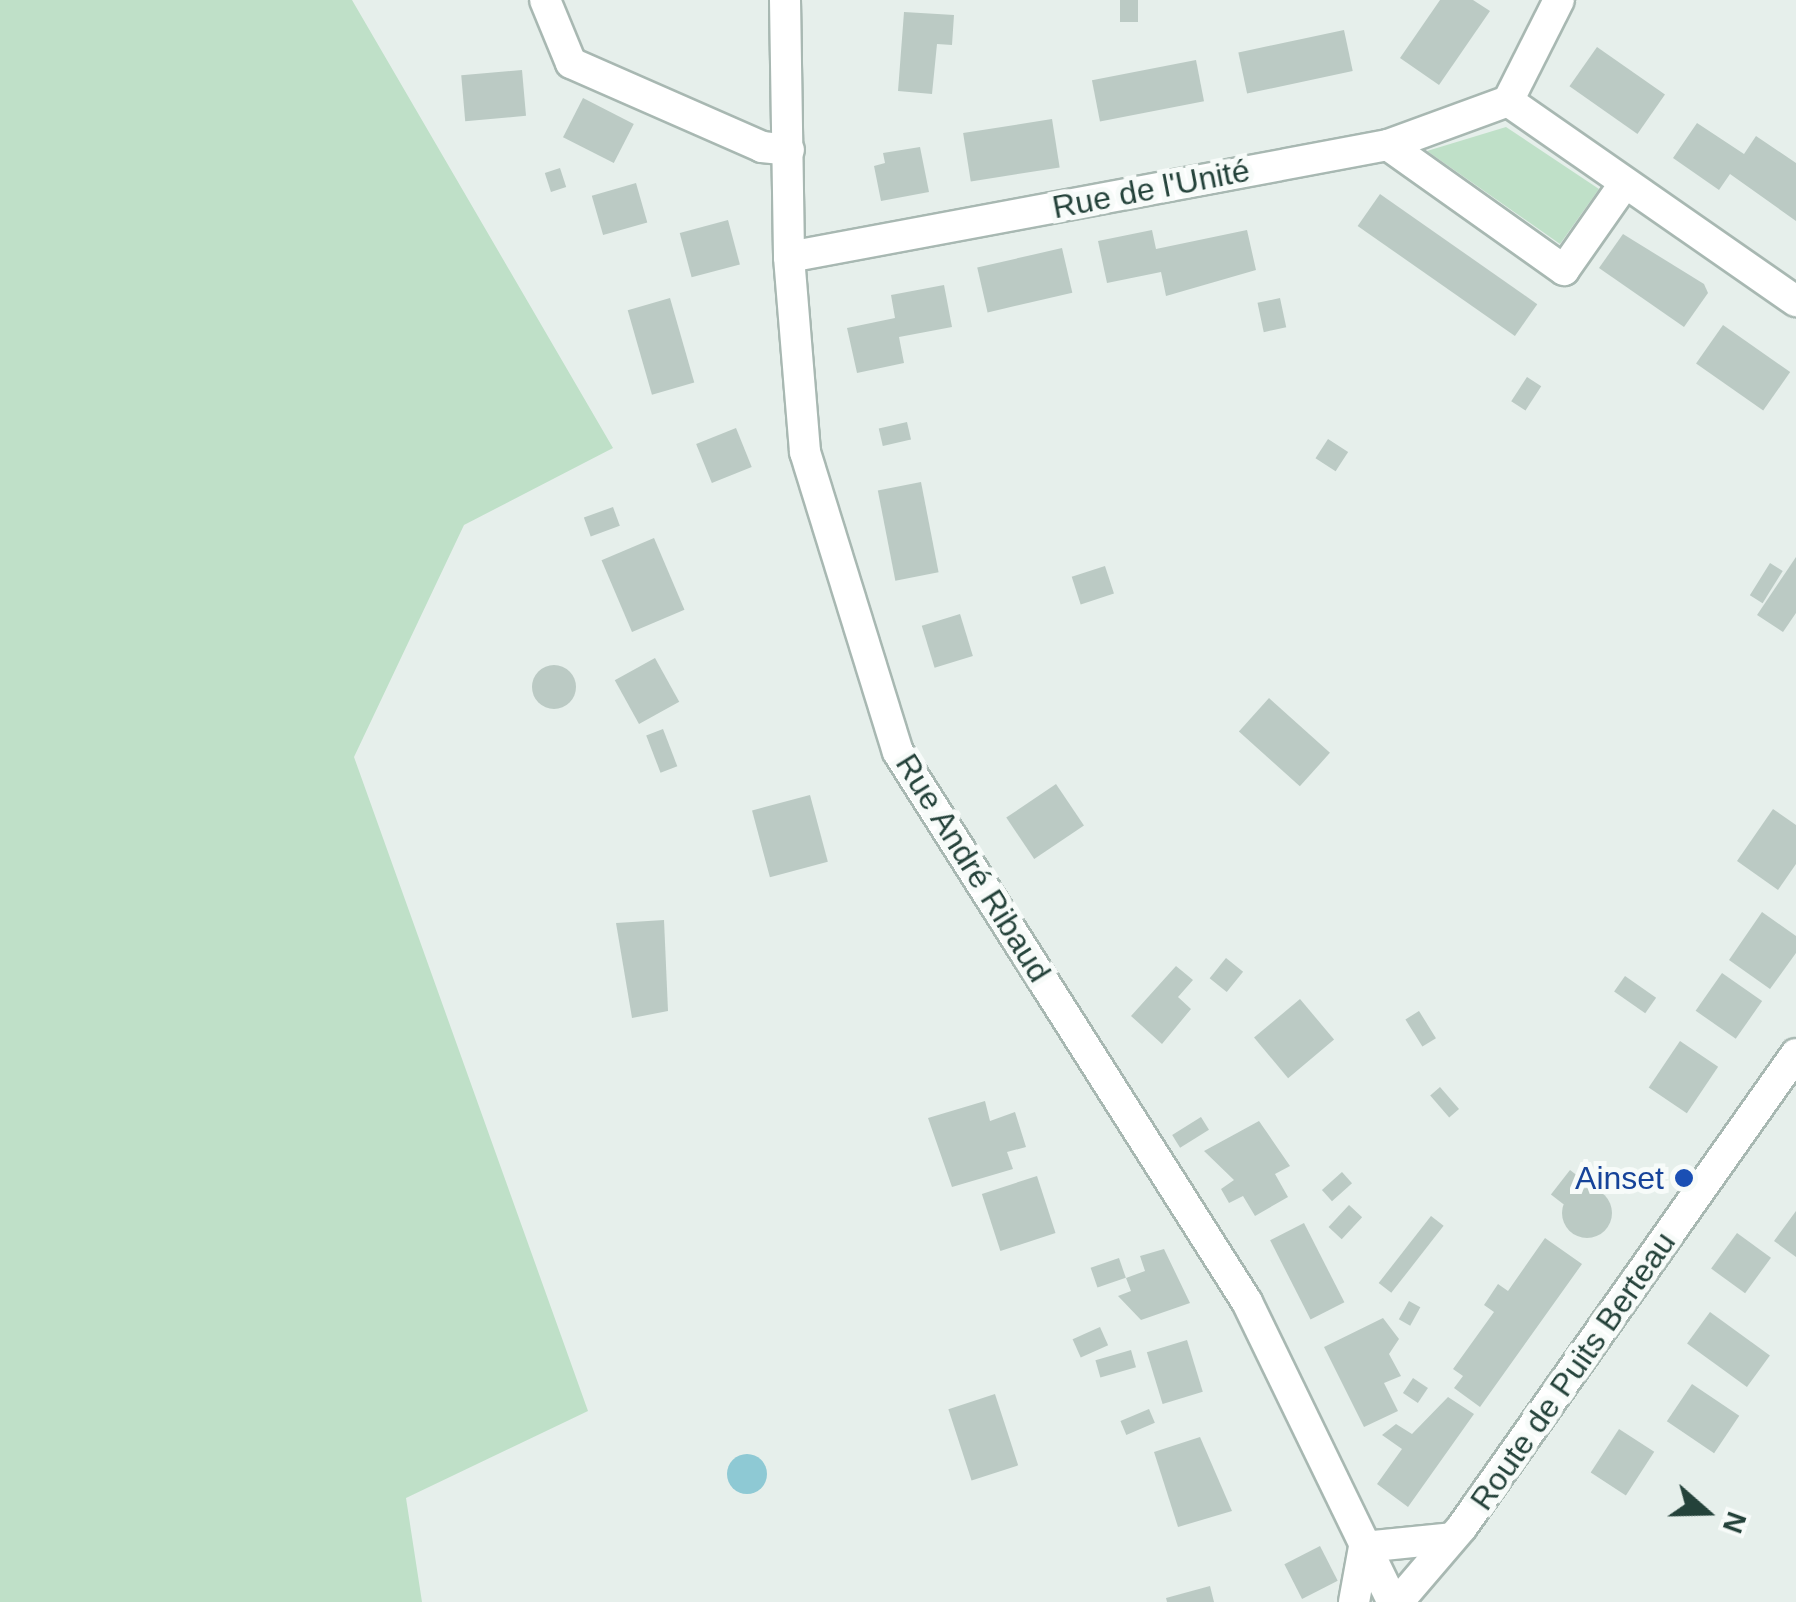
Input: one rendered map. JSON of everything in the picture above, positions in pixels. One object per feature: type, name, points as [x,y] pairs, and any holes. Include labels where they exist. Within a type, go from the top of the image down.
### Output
[{"type":"street","points":[[546,0],[571,63],[762,148],[789,150]]},
{"type":"street","name":"Rue André Ribaud","points":[[785,0],[789,256],[806,452],[898,752],[1247,1302],[1364,1548],[1394,1602]]},
{"type":"street","points":[[1559,0],[1508,101],[1796,301]]},
{"type":"street","name":"Rue de l'Unité","points":[[789,256],[1388,145],[1508,101]]},
{"type":"street","points":[[1388,145],[1564,270],[1626,183]]},
{"type":"street","name":"Route de Puits Berteau","points":[[1394,1602],[1452,1538],[1796,1054]]},
{"type":"street","name":"Route de Puits Berteau","points":[[1364,1548],[1452,1538]]},
{"type":"street","name":"Route de Puits Berteau","points":[[1429,1602],[1452,1538]]},
{"type":"street","points":[[1354,1602],[1364,1548]]},
{"type":"street","points":[[1373,1602],[1394,1602]]},
{"type":"green space","points":[[0,0],[352,0],[613,448],[464,525],[354,757],[588,1411],[406,1498],[422,1602],[0,1602]]},
{"type":"green space","points":[[1506,127],[1599,189],[1560,244],[1427,151]]},
{"type":"water","points":[[747,1454],[761,1460],[767,1474],[761,1488],[747,1494],[733,1488],[727,1474],[733,1460]]},
{"type":"building","points":[[1120,0],[1138,0],[1138,22],[1120,22]]},
{"type":"building","points":[[1440,0],[1473,0],[1490,11],[1439,85],[1400,58]]},
{"type":"building","points":[[904,12],[954,15],[952,45],[937,44],[932,94],[898,91]]},
{"type":"building","points":[[1344,30],[1353,71],[1247,94],[1238,52]]},
{"type":"building","points":[[1597,47],[1665,95],[1637,134],[1569,86]]},
{"type":"building","points":[[1196,60],[1204,101],[1100,121],[1092,80]]},
{"type":"building","points":[[522,70],[526,116],[465,121],[461,75]]},
{"type":"building","points":[[583,98],[634,124],[614,163],[563,137]]},
{"type":"building","points":[[1052,119],[1060,167],[971,181],[963,133]]},
{"type":"building","points":[[1697,123],[1744,154],[1756,136],[1796,163],[1796,221],[1730,174],[1719,190],[1673,158]]},
{"type":"building","points":[[920,147],[929,192],[881,201],[874,166],[885,163],[883,153]]},
{"type":"building","points":[[560,168],[566,187],[551,192],[545,173]]},
{"type":"building","points":[[636,183],[647,222],[603,235],[592,196]]},
{"type":"building","points":[[1380,194],[1537,304],[1515,336],[1358,226]]},
{"type":"building","points":[[728,220],[740,264],[692,277],[680,233]]},
{"type":"building","points":[[1152,230],[1156,249],[1247,230],[1256,270],[1166,296],[1161,272],[1107,283],[1098,241]]},
{"type":"building","points":[[1623,234],[1704,284],[1708,293],[1684,327],[1599,268]]},
{"type":"building","points":[[1062,248],[1072,293],[988,312],[977,268]]},
{"type":"building","points":[[944,285],[952,327],[899,337],[904,363],[857,373],[847,328],[895,318],[891,295]]},
{"type":"building","points":[[670,298],[694,383],[652,395],[628,310]]},
{"type":"building","points":[[1280,298],[1286,327],[1264,332],[1258,303]]},
{"type":"building","points":[[1723,325],[1790,372],[1763,411],[1696,364]]},
{"type":"building","points":[[1527,377],[1541,386],[1525,411],[1511,401]]},
{"type":"building","points":[[907,422],[911,440],[883,446],[879,429]]},
{"type":"building","points":[[736,428],[752,467],[712,483],[696,444]]},
{"type":"building","points":[[1328,439],[1348,452],[1336,471],[1315,458]]},
{"type":"building","points":[[921,482],[939,572],[895,581],[878,490]]},
{"type":"building","points":[[613,507],[620,526],[591,536],[584,518]]},
{"type":"building","points":[[654,538],[684,610],[632,632],[602,560]]},
{"type":"building","points":[[1796,557],[1796,613],[1783,632],[1757,615]]},
{"type":"building","points":[[1770,563],[1783,571],[1763,603],[1750,595]]},
{"type":"building","points":[[1105,566],[1114,594],[1081,604],[1072,577]]},
{"type":"building","points":[[960,614],[973,656],[935,668],[922,626]]},
{"type":"building","points":[[655,658],[679,702],[639,724],[615,680]]},
{"type":"building","points":[[554,665],[569,672],[576,687],[569,702],[554,709],[539,702],[532,687],[539,672]]},
{"type":"building","points":[[1269,698],[1330,753],[1300,786],[1239,731]]},
{"type":"building","points":[[663,729],[677,766],[661,773],[646,735]]},
{"type":"building","points":[[1056,784],[1084,825],[1034,859],[1006,818]]},
{"type":"building","points":[[810,795],[828,862],[770,877],[752,811]]},
{"type":"building","points":[[1773,809],[1796,825],[1796,864],[1778,890],[1737,861]]},
{"type":"building","points":[[1762,912],[1796,936],[1796,953],[1770,989],[1729,960]]},
{"type":"building","points":[[664,920],[668,1011],[632,1018],[616,923]]},
{"type":"building","points":[[1226,958],[1243,972],[1227,992],[1210,978]]},
{"type":"building","points":[[1176,966],[1193,980],[1178,997],[1191,1009],[1162,1044],[1131,1016]]},
{"type":"building","points":[[1722,973],[1762,1001],[1736,1039],[1696,1011]]},
{"type":"building","points":[[1625,976],[1656,998],[1645,1013],[1614,992]]},
{"type":"building","points":[[1300,999],[1334,1040],[1288,1078],[1254,1038]]},
{"type":"building","points":[[1419,1011],[1436,1038],[1422,1047],[1405,1019]]},
{"type":"building","points":[[1680,1041],[1718,1067],[1687,1113],[1649,1087]]},
{"type":"building","points":[[1440,1087],[1459,1109],[1449,1117],[1430,1096]]},
{"type":"building","points":[[985,1101],[990,1121],[1015,1112],[1026,1147],[1007,1152],[1013,1169],[952,1187],[928,1118]]},
{"type":"building","points":[[1201,1117],[1209,1130],[1180,1148],[1172,1135]]},
{"type":"building","points":[[1259,1121],[1290,1166],[1275,1174],[1288,1197],[1255,1216],[1243,1196],[1229,1203],[1221,1189],[1234,1180],[1204,1151]]},
{"type":"building","points":[[1570,1170],[1583,1180],[1564,1204],[1551,1194]]},
{"type":"building","points":[[1342,1172],[1352,1183],[1332,1201],[1322,1190]]},
{"type":"building","points":[[1037,1176],[1056,1233],[1000,1251],[982,1194]]},
{"type":"building","points":[[1587,1188],[1605,1195],[1612,1213],[1605,1231],[1587,1238],[1569,1231],[1562,1213],[1569,1195]]},
{"type":"building","points":[[1349,1205],[1362,1217],[1342,1239],[1329,1227]]},
{"type":"building","points":[[1796,1211],[1796,1257],[1774,1241]]},
{"type":"building","points":[[1431,1216],[1444,1226],[1391,1293],[1379,1283]]},
{"type":"building","points":[[1304,1223],[1344,1302],[1311,1320],[1270,1240]]},
{"type":"building","points":[[1737,1233],[1771,1258],[1745,1293],[1711,1269]]},
{"type":"building","points":[[1545,1238],[1582,1264],[1480,1407],[1454,1388],[1463,1376],[1453,1369],[1494,1312],[1484,1305],[1498,1284],[1508,1291]]},
{"type":"building","points":[[1164,1249],[1190,1303],[1141,1320],[1118,1296],[1131,1291],[1126,1278],[1145,1271],[1140,1256]]},
{"type":"building","points":[[1119,1258],[1126,1278],[1097,1288],[1091,1268]]},
{"type":"building","points":[[1409,1301],[1420,1307],[1410,1326],[1399,1319]]},
{"type":"building","points":[[1710,1312],[1770,1355],[1747,1387],[1687,1344]]},
{"type":"building","points":[[1383,1318],[1399,1339],[1389,1354],[1401,1376],[1384,1383],[1398,1411],[1364,1427],[1324,1347]]},
{"type":"building","points":[[1100,1327],[1108,1345],[1081,1357],[1073,1339]]},
{"type":"building","points":[[1187,1340],[1203,1392],[1163,1404],[1147,1352]]},
{"type":"building","points":[[1131,1350],[1136,1367],[1100,1378],[1095,1360]]},
{"type":"building","points":[[1413,1378],[1428,1388],[1418,1403],[1403,1393]]},
{"type":"building","points":[[1692,1384],[1739,1416],[1714,1453],[1667,1421]]},
{"type":"building","points":[[995,1394],[1018,1465],[972,1480],[948,1409]]},
{"type":"building","points":[[1448,1397],[1474,1414],[1408,1507],[1377,1484],[1402,1449],[1382,1435],[1396,1424],[1412,1434]]},
{"type":"building","points":[[1149,1409],[1155,1423],[1126,1435],[1120,1421]]},
{"type":"building","points":[[1619,1429],[1654,1452],[1626,1495],[1591,1473]]},
{"type":"building","points":[[1200,1437],[1232,1511],[1178,1527],[1154,1452]]},
{"type":"building","points":[[1320,1546],[1338,1581],[1302,1599],[1284,1564]]},
{"type":"building","points":[[1210,1586],[1214,1602],[1167,1602],[1166,1598]]},
{"type":"place","name":"Ainset","points":[[1684,1178]]}]
